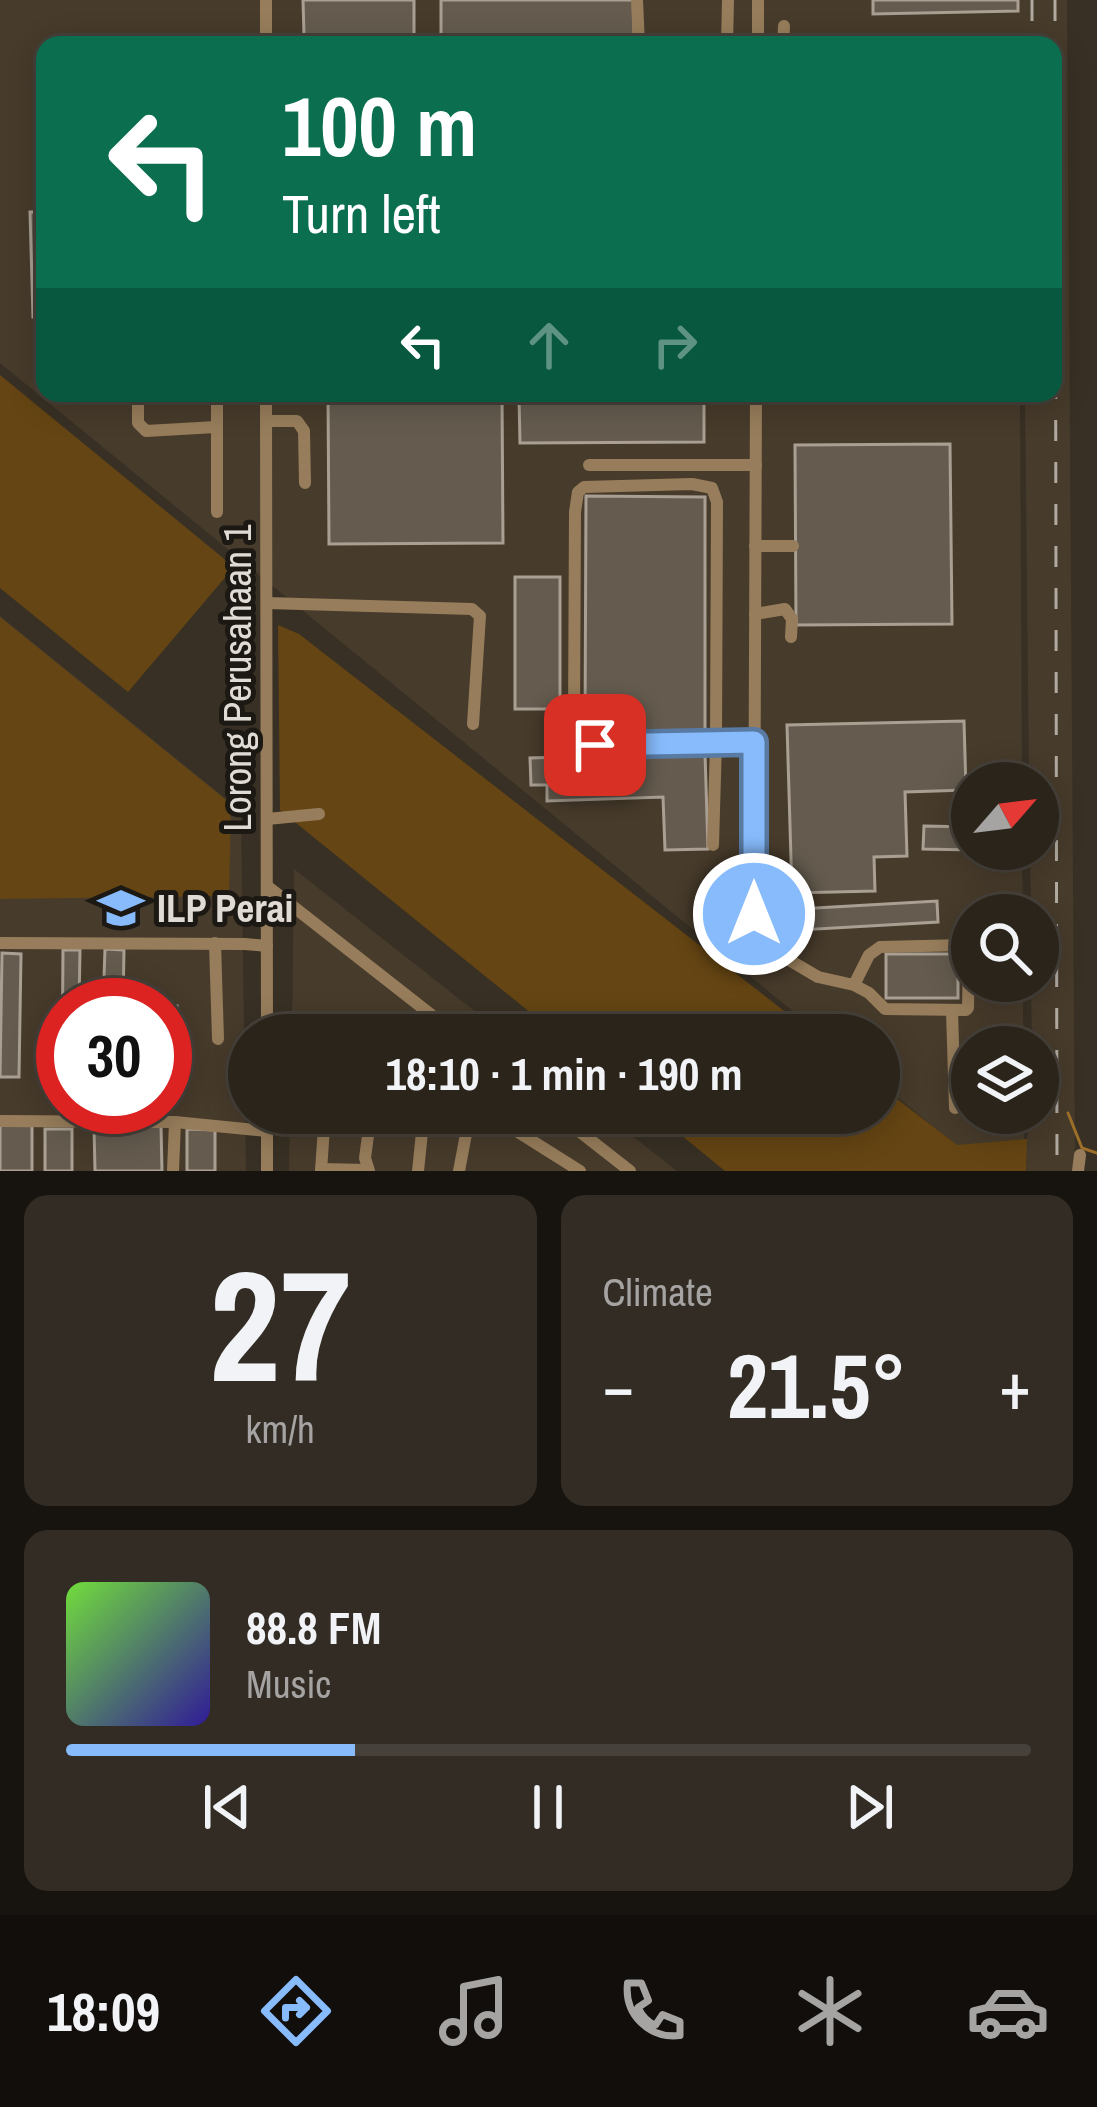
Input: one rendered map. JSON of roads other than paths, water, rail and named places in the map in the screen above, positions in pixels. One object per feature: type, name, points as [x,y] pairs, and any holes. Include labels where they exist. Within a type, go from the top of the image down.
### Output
[{"type":"street","points":[[266,0],[266,36]]},
{"type":"street","points":[[637,0],[639,36]]},
{"type":"street","points":[[727,36],[728,0]]},
{"type":"street","points":[[758,0],[758,36]]},
{"type":"street","points":[[783,36],[784,26]]},
{"type":"street","points":[[138,402],[138,423],[146,431],[216,427]]},
{"type":"street","points":[[217,402],[218,512]]},
{"type":"street","name":"Lorong Perusahaan 1","points":[[266,402],[267,1014]]},
{"type":"street","points":[[756,402],[757,941],[818,977],[869,993],[885,1010],[962,1012],[968,1008],[969,953],[965,946],[880,947],[869,955],[854,985]]},
{"type":"street","points":[[266,421],[297,421],[304,431],[305,483]]},
{"type":"street","points":[[589,465],[756,465]]},
{"type":"street","points":[[574,717],[578,492],[584,487],[692,484],[712,488],[717,502],[713,845]]},
{"type":"street","points":[[755,546],[793,546]]},
{"type":"street","points":[[267,603],[472,609],[480,616],[473,724]]},
{"type":"street","points":[[755,614],[785,609],[791,619],[790,637]]},
{"type":"street","points":[[554,746],[754,742]]},
{"type":"street","points":[[267,819],[320,814]]},
{"type":"street","points":[[267,886],[430,1014]]},
{"type":"street","points":[[0,943],[267,946]]},
{"type":"street","points":[[215,944],[218,1039]]},
{"type":"street","points":[[952,1011],[952,1026]]},
{"type":"street","points":[[0,1121],[36,1121]]},
{"type":"street","points":[[192,1124],[228,1127]]},
{"type":"street","points":[[173,1171],[175,1134]]},
{"type":"street","points":[[267,1134],[267,1171]]},
{"type":"street","points":[[324,1134],[321,1170],[368,1171],[368,1134]]},
{"type":"street","points":[[418,1171],[422,1134]]},
{"type":"street","points":[[459,1171],[466,1134]]},
{"type":"street","points":[[521,1134],[580,1171]]},
{"type":"street","points":[[583,1134],[630,1171]]},
{"type":"street","points":[[1078,1171],[1080,1155]]},
{"type":"waterway","points":[[1068,1113],[1082,1148],[1097,1153]]},
{"type":"railway","points":[[1032,0],[1032,36]]},
{"type":"railway","points":[[1055,0],[1055,36]]},
{"type":"railway","points":[[1056,402],[1057,1171]]},
{"type":"place","name":"ILP Perai","points":[[121,908]]}]
